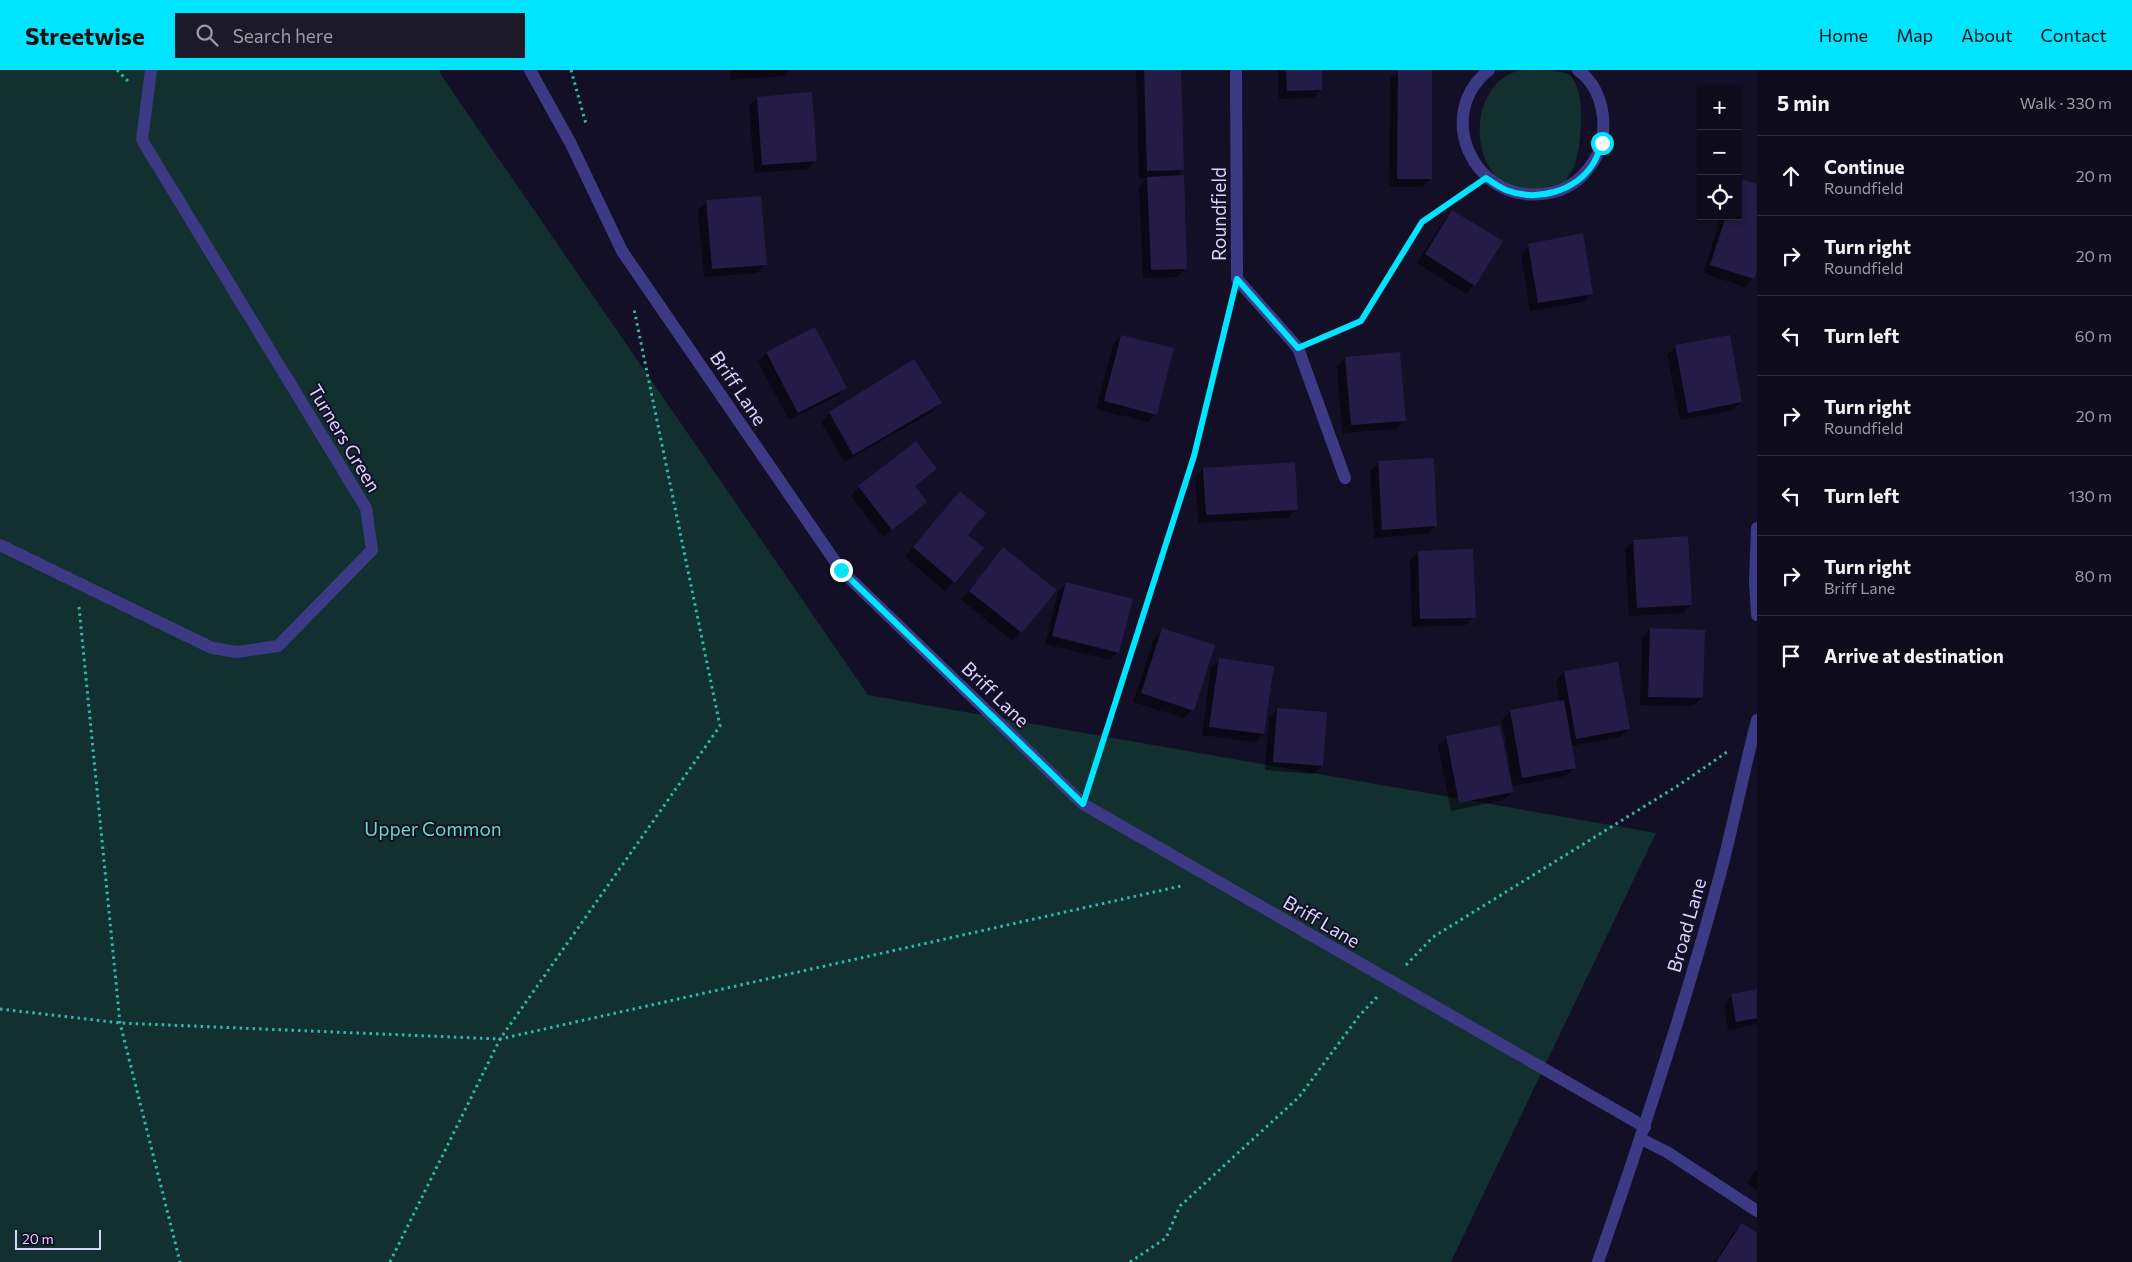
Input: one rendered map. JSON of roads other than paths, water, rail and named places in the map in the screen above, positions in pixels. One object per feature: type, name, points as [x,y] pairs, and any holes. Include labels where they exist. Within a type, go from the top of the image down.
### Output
[{"type":"street","name":"Turners Green","points":[[0,545],[212,648],[237,652],[278,646],[372,550],[366,508],[142,140],[151,70]]},
{"type":"street","name":"Briff Lane","points":[[530,70],[571,144],[622,251],[841,570],[1083,804],[1643,1133],[1667,1152],[1757,1211]]},
{"type":"street","name":"Roundfield","points":[[1236,70],[1237,279],[1298,348],[1345,478]]},
{"type":"street","points":[[1489,70],[1482,76],[1469,95],[1463,117],[1464,139],[1472,160],[1486,178],[1505,190],[1528,196],[1553,193],[1575,183],[1592,165],[1602,143],[1604,118],[1598,95],[1584,75],[1578,70]]},
{"type":"street","points":[[1757,528],[1757,615]]},
{"type":"street","name":"Broad Lane","points":[[1598,1262],[1643,1133],[1721,871],[1757,720]]},
{"type":"park label","name":"Upper Common","points":[[433,828]]}]
